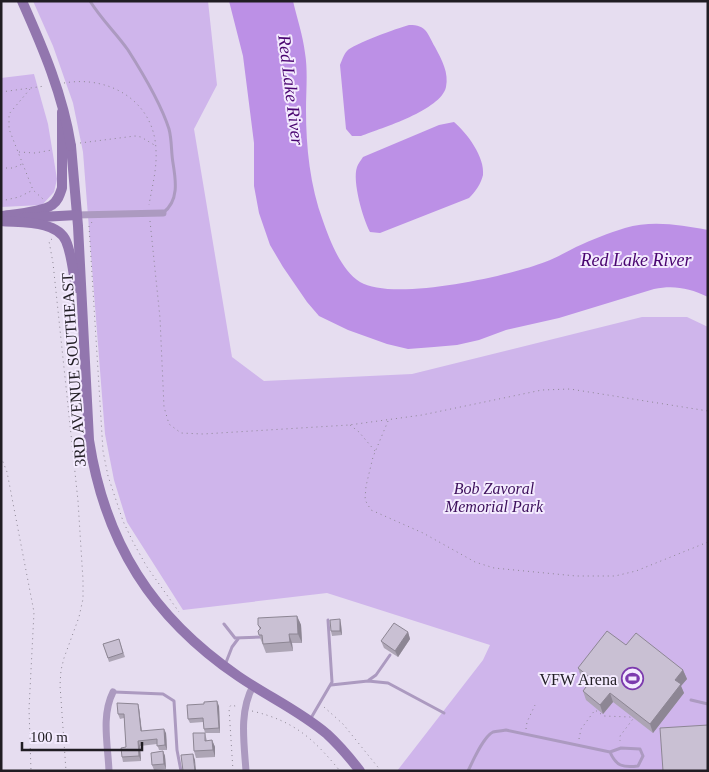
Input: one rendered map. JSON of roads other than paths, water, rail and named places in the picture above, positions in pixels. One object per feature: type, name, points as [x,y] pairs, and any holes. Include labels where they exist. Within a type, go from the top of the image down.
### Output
[{"type":"street","name":"3RD AVENUE SOUTHEAST","points":[[22,1],[45,52],[62,103],[77,215],[89,440],[93,468],[111,523],[127,558],[155,601],[187,636],[224,666],[309,721],[335,742],[360,771]]},
{"type":"street","points":[[1,219],[53,205],[62,188],[67,147]]},
{"type":"street","points":[[1,219],[163,213]]},
{"type":"street","points":[[1,219],[52,227],[61,233],[66,242],[82,320]]},
{"type":"street","points":[[246,771],[245,709],[253,686]]},
{"type":"street","points":[[109,771],[106,722],[109,701],[113,692]]},
{"type":"lane","points":[[90,1],[128,50],[158,103],[169,130],[171,156],[176,178],[173,201],[163,213]]},
{"type":"lane","points":[[309,721],[331,685],[332,680],[328,620]]},
{"type":"lane","points":[[224,624],[232,636],[238,639],[262,637]]},
{"type":"lane","points":[[224,666],[232,647],[238,639]]},
{"type":"lane","points":[[368,680],[376,675],[390,655]]},
{"type":"lane","points":[[331,685],[368,680],[388,684],[444,713]]},
{"type":"lane","points":[[113,692],[163,694],[174,701],[177,750],[181,771]]},
{"type":"lane","points":[[691,700],[708,704]]},
{"type":"lane","points":[[468,771],[486,738],[492,733],[506,730],[610,752],[619,748],[640,749],[643,756],[642,762],[638,766],[620,765],[613,761],[610,752]]},
{"type":"water","name":"Red Lake River","points":[[229,1],[293,1],[306,60],[307,138],[315,194],[326,229],[337,254],[347,270],[360,282],[376,287],[398,289],[451,285],[479,280],[545,262],[606,234],[625,228],[646,224],[666,224],[708,230],[708,297],[681,288],[654,289],[559,318],[506,330],[479,340],[457,345],[408,349],[387,344],[348,330],[319,316],[307,302],[270,245],[259,213],[254,186],[254,143],[243,56]]},
{"type":"water","points":[[409,25],[420,26],[426,31],[440,57],[447,77],[446,87],[442,95],[434,103],[410,117],[361,136],[352,136],[346,129],[340,65],[344,55],[358,44]]},
{"type":"water","points":[[454,122],[474,146],[481,161],[483,175],[476,190],[469,198],[380,233],[370,232],[361,209],[356,181],[357,167],[363,157],[439,125]]},
{"type":"place","name":"VFW Arena","points":[[633,679]]},
{"type":"park label","name":"Bob Zavoral Memorial Park","points":[[494,497]]}]
